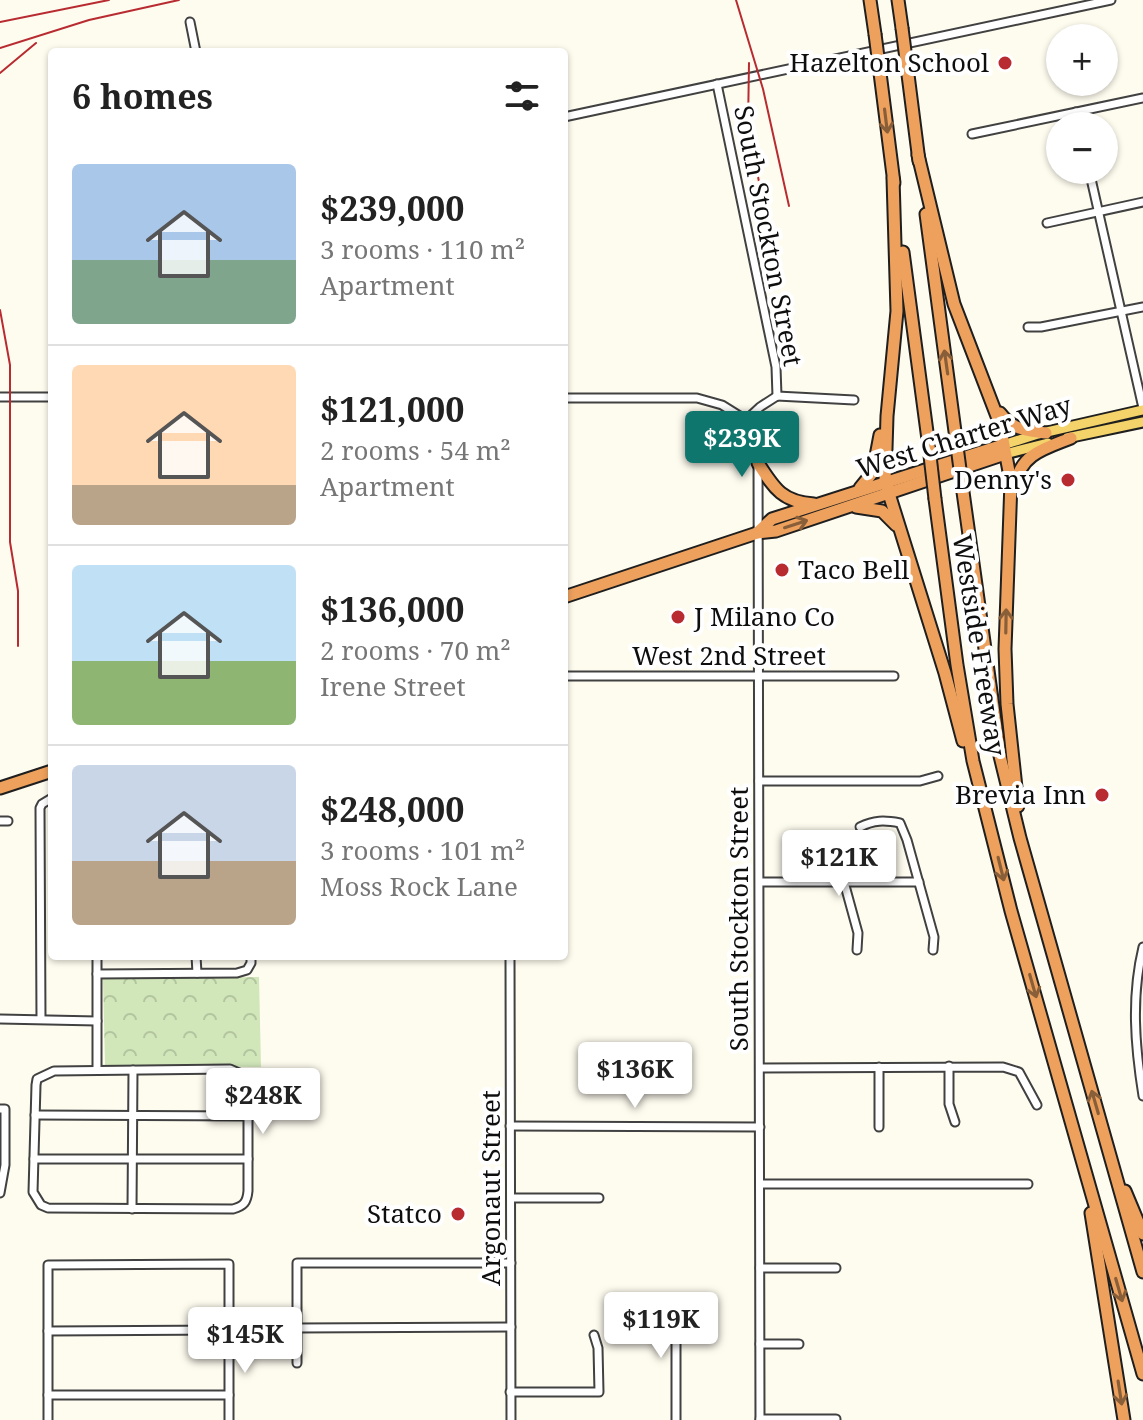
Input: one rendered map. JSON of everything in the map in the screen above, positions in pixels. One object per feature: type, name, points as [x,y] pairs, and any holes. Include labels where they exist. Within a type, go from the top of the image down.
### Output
[{"type":"highway","name":"Westside Freeway","points":[[870,0],[957,665],[973,761],[1011,911],[1143,1374]]},
{"type":"highway","name":"Westside Freeway","points":[[898,0],[1000,756],[1020,838],[1143,1272]]},
{"type":"highway","points":[[918,155],[957,314],[1000,424],[1011,482],[1005,649],[1020,838]]},
{"type":"highway","points":[[893,178],[897,311],[887,416],[885,481],[945,673],[962,740],[973,761]]},
{"type":"highway","points":[[993,403],[1012,427],[1046,433]]},
{"type":"highway","points":[[858,490],[873,472],[882,424],[887,416]]},
{"type":"highway","points":[[1010,521],[1022,464],[1032,455],[1071,438]]},
{"type":"highway","name":"West Charter Way","points":[[757,533],[772,519],[858,490],[1004,450]]},
{"type":"highway","name":"West Charter Way","points":[[568,596],[757,533],[776,531],[890,494],[1004,450]]},
{"type":"highway","points":[[758,463],[779,493],[789,500],[819,504]]},
{"type":"highway","points":[[851,506],[882,511],[901,532]]},
{"type":"highway","points":[[0,788],[48,772]]},
{"type":"highway","points":[[1116,1177],[1130,1198],[1143,1234]]},
{"type":"highway","points":[[1090,1188],[1089,1207],[1124,1420]]},
{"type":"main road","points":[[1099,432],[1107,424],[1135,418],[1143,409]]},
{"type":"main road","name":"West Charter Way","points":[[1004,450],[1046,433],[1143,409]]},
{"type":"main road","name":"West Charter Way","points":[[1004,450],[1143,422]]},
{"type":"street","points":[[1053,0],[1056,12]]},
{"type":"street","points":[[568,116],[1111,0]]},
{"type":"street","points":[[190,22],[195,48]]},
{"type":"street","name":"South Stockton Street","points":[[717,84],[776,367],[777,396]]},
{"type":"street","points":[[1076,112],[1143,98]]},
{"type":"street","points":[[972,134],[1046,118]]},
{"type":"street","points":[[1092,184],[1143,409]]},
{"type":"street","points":[[1047,223],[1143,202]]},
{"type":"street","points":[[1028,327],[1143,307]]},
{"type":"street","points":[[568,398],[697,398],[722,405],[746,420],[777,396],[854,400]]},
{"type":"street","points":[[0,397],[48,397]]},
{"type":"street","name":"South Stockton Street","points":[[746,420],[755,443],[758,463],[760,1419]]},
{"type":"street","name":"West 2nd Street","points":[[568,676],[894,676]]},
{"type":"street","points":[[759,781],[920,781],[938,776]]},
{"type":"street","points":[[41,1019],[40,808],[48,800]]},
{"type":"street","points":[[860,827],[872,821],[900,823],[934,937],[933,950]]},
{"type":"street","points":[[760,882],[919,882]]},
{"type":"street","points":[[844,882],[858,933],[857,950]]},
{"type":"street","points":[[1143,947],[1136,997],[1143,1096]]},
{"type":"street","points":[[97,960],[97,1070]]},
{"type":"street","points":[[196,960],[197,973]]},
{"type":"street","points":[[97,974],[237,973],[247,970],[251,960]]},
{"type":"street","name":"Argonaut Street","points":[[510,960],[511,1420]]},
{"type":"street","points":[[0,1019],[97,1021]]},
{"type":"street","points":[[949,1066],[949,1104],[955,1122]]},
{"type":"street","points":[[879,1067],[879,1127]]},
{"type":"street","points":[[760,1068],[1003,1067],[1019,1072],[1037,1105]]},
{"type":"street","points":[[230,1069],[246,1076],[248,1191],[247,1201],[242,1207],[48,1208],[37,1200],[33,1192],[37,1079],[54,1071],[133,1070],[230,1069]]},
{"type":"street","points":[[132,1209],[133,1070]]},
{"type":"street","points":[[0,1193],[2,1109]]},
{"type":"street","points":[[35,1115],[248,1116]]},
{"type":"street","points":[[510,1126],[760,1127]]},
{"type":"street","points":[[34,1159],[248,1159]]},
{"type":"street","points":[[760,1184],[1028,1184]]},
{"type":"street","points":[[511,1198],[599,1198]]},
{"type":"street","points":[[297,1363],[297,1263],[511,1263]]},
{"type":"street","points":[[48,1420],[48,1265],[229,1264],[229,1420]]},
{"type":"street","points":[[760,1268],[836,1268]]},
{"type":"street","points":[[676,1300],[676,1420]]},
{"type":"street","points":[[297,1328],[511,1327]]},
{"type":"street","points":[[48,1331],[229,1330]]},
{"type":"street","points":[[510,1392],[599,1392],[598,1348],[594,1335]]},
{"type":"street","points":[[760,1344],[799,1344]]},
{"type":"street","points":[[48,1395],[229,1395]]},
{"type":"street","points":[[760,1419],[836,1419]]},
{"type":"green space","points":[[259,977],[261,1067],[105,1065],[103,979]]},
{"type":"railway","points":[[0,22],[109,0]]},
{"type":"railway","points":[[0,48],[89,20],[179,0]]},
{"type":"railway","points":[[736,0],[763,89],[789,206]]},
{"type":"railway","points":[[0,73],[36,43]]},
{"type":"railway","points":[[749,63],[748,126],[762,197]]},
{"type":"railway","points":[[0,310],[10,365],[10,542],[18,591],[18,646]]},
{"type":"place","name":"Hazelton School","points":[[1005,63]]},
{"type":"place","name":"Denny's","points":[[1068,480]]},
{"type":"place","name":"Taco Bell","points":[[782,570]]},
{"type":"place","name":"J Milano Co","points":[[678,617]]},
{"type":"place","name":"Brevia Inn","points":[[1102,795]]},
{"type":"place","name":"Statco","points":[[458,1214]]}]
